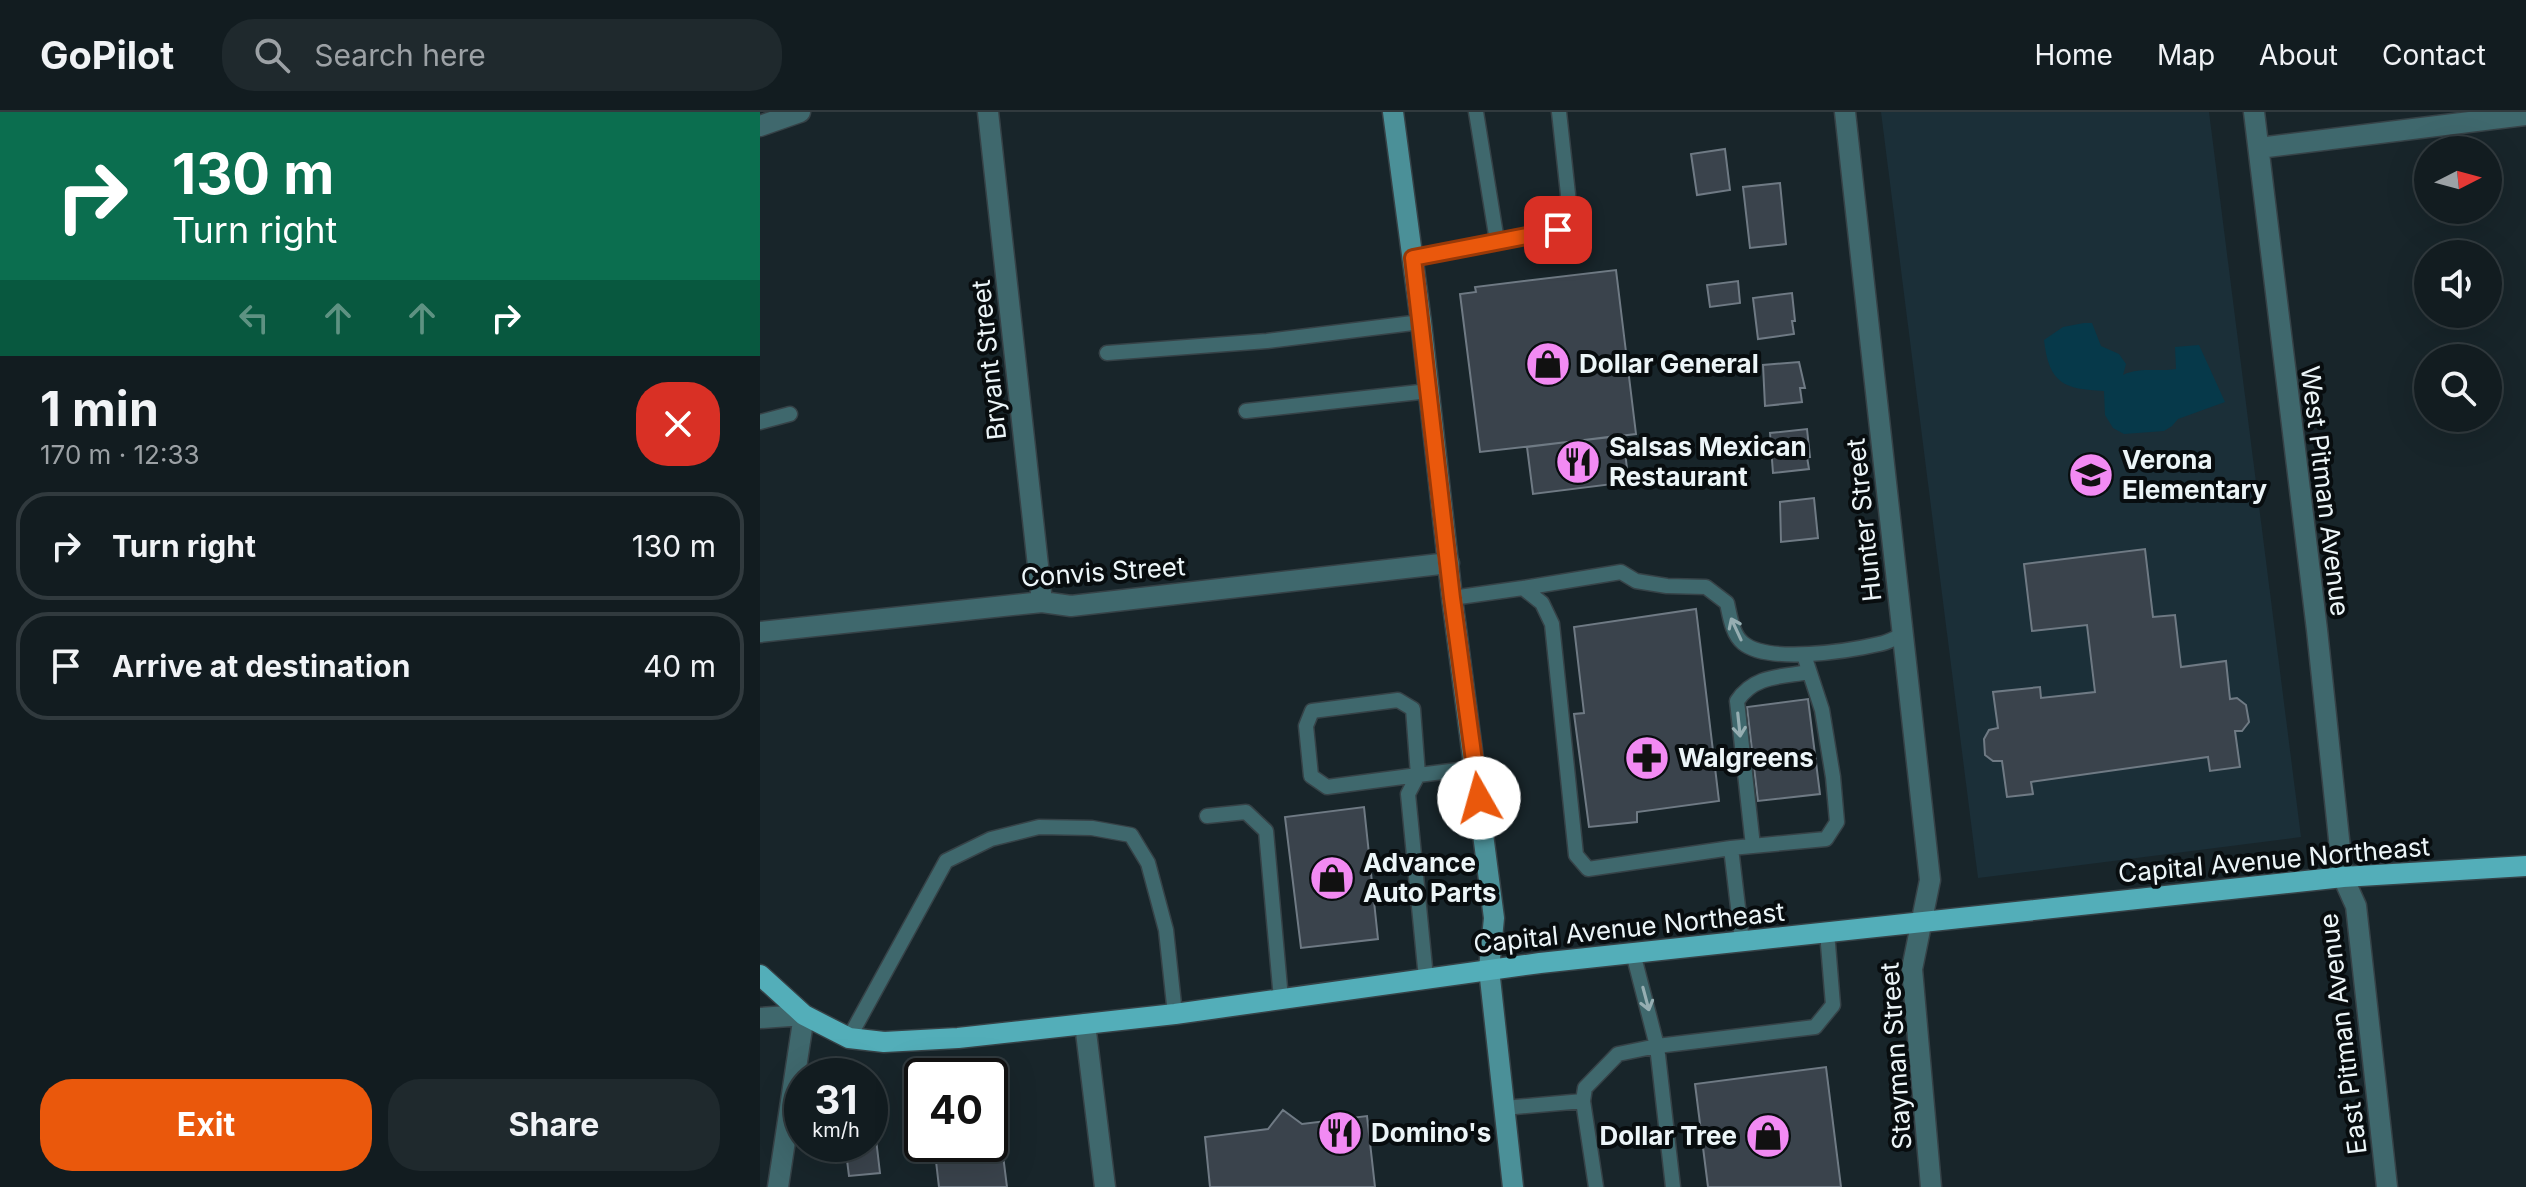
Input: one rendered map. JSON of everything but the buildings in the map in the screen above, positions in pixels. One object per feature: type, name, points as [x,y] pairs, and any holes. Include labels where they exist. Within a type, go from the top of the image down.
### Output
[{"type":"main road","name":"Capital Avenue Northeast","points":[[760,975],[804,1015],[849,1038],[884,1042],[958,1038],[1175,1014],[1489,969],[1742,941],[2343,877],[2526,866]]},
{"type":"street","points":[[760,126],[800,112]]},
{"type":"street","name":"Bryant Street","points":[[988,112],[1042,602]]},
{"type":"street","points":[[1393,112],[1494,918],[1489,969],[1513,1187]]},
{"type":"street","name":"Hunter Street","points":[[1845,112],[1930,880],[1919,922]]},
{"type":"street","name":"West Pitman Avenue","points":[[2254,112],[2317,630],[2343,877]]},
{"type":"street","points":[[2259,148],[2526,115]]},
{"type":"street","name":"Convis Street","points":[[760,632],[1042,602],[1071,606],[1449,563]]},
{"type":"street","name":"East Pitman Avenue","points":[[2343,877],[2356,906],[2387,1187]]},
{"type":"street","name":"Stayman Street","points":[[1919,922],[1912,969],[1931,1187]]},
{"type":"street","points":[[760,1018],[804,1015],[778,1187]]},
{"type":"street","points":[[1085,1024],[1105,1187]]},
{"type":"lane","points":[[1476,112],[1497,241]]},
{"type":"lane","points":[[1413,258],[1558,230],[1567,215],[1568,194],[1559,112]]},
{"type":"lane","points":[[1107,353],[1267,341],[1421,322]]},
{"type":"lane","points":[[1246,411],[1429,391]]},
{"type":"lane","points":[[760,422],[790,414]]},
{"type":"lane","points":[[1452,598],[1621,572],[1636,581],[1706,587],[1727,603],[1734,629],[1744,644],[1769,653],[1804,655],[1882,644],[1902,635]]},
{"type":"lane","points":[[1523,588],[1542,603],[1552,624],[1576,855],[1588,869],[1731,848],[1826,839],[1837,822],[1833,777],[1822,710],[1804,655]]},
{"type":"lane","points":[[1753,846],[1737,701],[1745,689],[1757,681],[1809,672]]},
{"type":"lane","points":[[1426,978],[1408,794],[1418,775],[1413,709],[1398,700],[1312,711],[1306,726],[1311,776],[1327,787],[1418,775],[1475,768]]},
{"type":"lane","points":[[1207,816],[1246,812],[1266,831],[1281,999]]},
{"type":"lane","points":[[849,1038],[946,861],[991,839],[1039,827],[1092,828],[1131,835],[1148,863],[1166,930],[1175,1014]]},
{"type":"lane","points":[[1731,848],[1742,941]]},
{"type":"lane","points":[[1596,1187],[1583,1101],[1585,1088],[1618,1054],[1657,1046],[1815,1027],[1833,1005],[1827,932]]},
{"type":"lane","points":[[1633,953],[1657,1046],[1673,1187]]},
{"type":"lane","points":[[1504,1108],[1583,1101]]},
{"type":"shaded area","name":"Verona Elementary","points":[[1881,112],[2209,112],[2301,837],[1978,878]]},
{"type":"shaded area","points":[[2092,323],[2101,346],[2119,354],[2126,364],[2123,375],[2142,370],[2176,369],[2175,347],[2199,345],[2225,402],[2178,419],[2164,431],[2124,434],[2113,428],[2105,415],[2104,391],[2069,386],[2055,375],[2046,355],[2044,340],[2063,327]]},
{"type":"place","name":"Dollar General","points":[[1548,364]]},
{"type":"place","name":"Salsas Mexican Restaurant","points":[[1578,462]]},
{"type":"place","name":"Verona Elementary","points":[[2091,475]]},
{"type":"place","name":"Walgreens","points":[[1647,758]]},
{"type":"place","name":"Advance Auto Parts","points":[[1332,878]]},
{"type":"place","name":"Domino's","points":[[1340,1133]]},
{"type":"place","name":"Dollar Tree","points":[[1768,1136]]},
{"type":"route","points":[[1479,798],[1452,598],[1413,258],[1558,230]]}]
